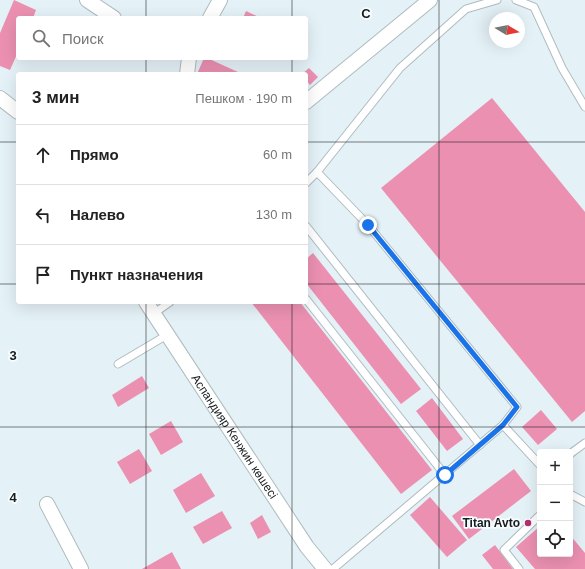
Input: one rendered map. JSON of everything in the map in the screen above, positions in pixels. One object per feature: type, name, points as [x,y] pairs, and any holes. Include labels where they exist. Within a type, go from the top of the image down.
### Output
[{"type":"street","points":[[87,0],[111,16]]},
{"type":"street","points":[[211,16],[220,0]]},
{"type":"street","points":[[308,100],[430,0]]},
{"type":"street","points":[[187,72],[188,60]]},
{"type":"street","points":[[0,98],[16,110]]},
{"type":"street","name":"Аспандияр Кенжин көшесі","points":[[147,304],[308,547],[325,569]]},
{"type":"street","points":[[47,504],[81,569]]},
{"type":"lane","points":[[308,181],[317,172],[400,68],[466,9],[497,0]]},
{"type":"lane","points":[[516,0],[534,7],[562,68],[585,107]]},
{"type":"lane","points":[[317,172],[368,225],[517,407],[503,425],[333,569]]},
{"type":"lane","points":[[308,229],[480,445]]},
{"type":"lane","points":[[308,302],[445,475]]},
{"type":"lane","points":[[153,314],[167,304]]},
{"type":"lane","points":[[118,364],[167,335]]},
{"type":"lane","points":[[503,425],[537,462]]},
{"type":"lane","points":[[573,452],[585,443]]},
{"type":"lane","points":[[573,496],[585,502]]},
{"type":"lane","points":[[519,569],[504,550],[537,518]]},
{"type":"building","points":[[14,0],[36,10],[34,16],[16,16],[16,56],[10,70],[0,66],[0,33]]},
{"type":"building","points":[[246,11],[257,16],[244,16]]},
{"type":"building","points":[[203,60],[211,60],[238,72],[198,72]]},
{"type":"building","points":[[309,68],[318,77],[310,85],[308,82],[308,72],[304,72]]},
{"type":"building","points":[[492,98],[585,212],[585,411],[572,422],[381,188]]},
{"type":"building","points":[[313,253],[421,389],[401,404],[308,286],[308,257]]},
{"type":"building","points":[[253,304],[302,304],[432,470],[401,494]]},
{"type":"building","points":[[142,376],[149,388],[118,407],[112,395]]},
{"type":"building","points":[[432,398],[463,439],[447,451],[416,411]]},
{"type":"building","points":[[541,410],[557,429],[538,445],[522,427]]},
{"type":"building","points":[[171,421],[183,442],[161,455],[149,434]]},
{"type":"building","points":[[139,449],[152,471],[130,484],[117,462]]},
{"type":"building","points":[[514,469],[531,491],[469,539],[452,516]]},
{"type":"building","points":[[201,473],[215,496],[186,513],[173,490]]},
{"type":"building","points":[[430,497],[467,540],[447,557],[410,515]]},
{"type":"building","points":[[222,511],[232,528],[203,544],[193,527]]},
{"type":"building","points":[[262,515],[271,532],[258,539],[250,523]]},
{"type":"building","points":[[537,529],[537,557],[573,557],[573,539],[585,553],[585,569],[535,569],[516,547]]},
{"type":"building","points":[[495,545],[513,569],[493,569],[482,555]]},
{"type":"building","points":[[172,552],[181,569],[142,569]]},
{"type":"place","name":"Titan Avto","points":[[528,523]]},
{"type":"route","points":[[368,225],[517,407],[503,425],[445,475]]}]
